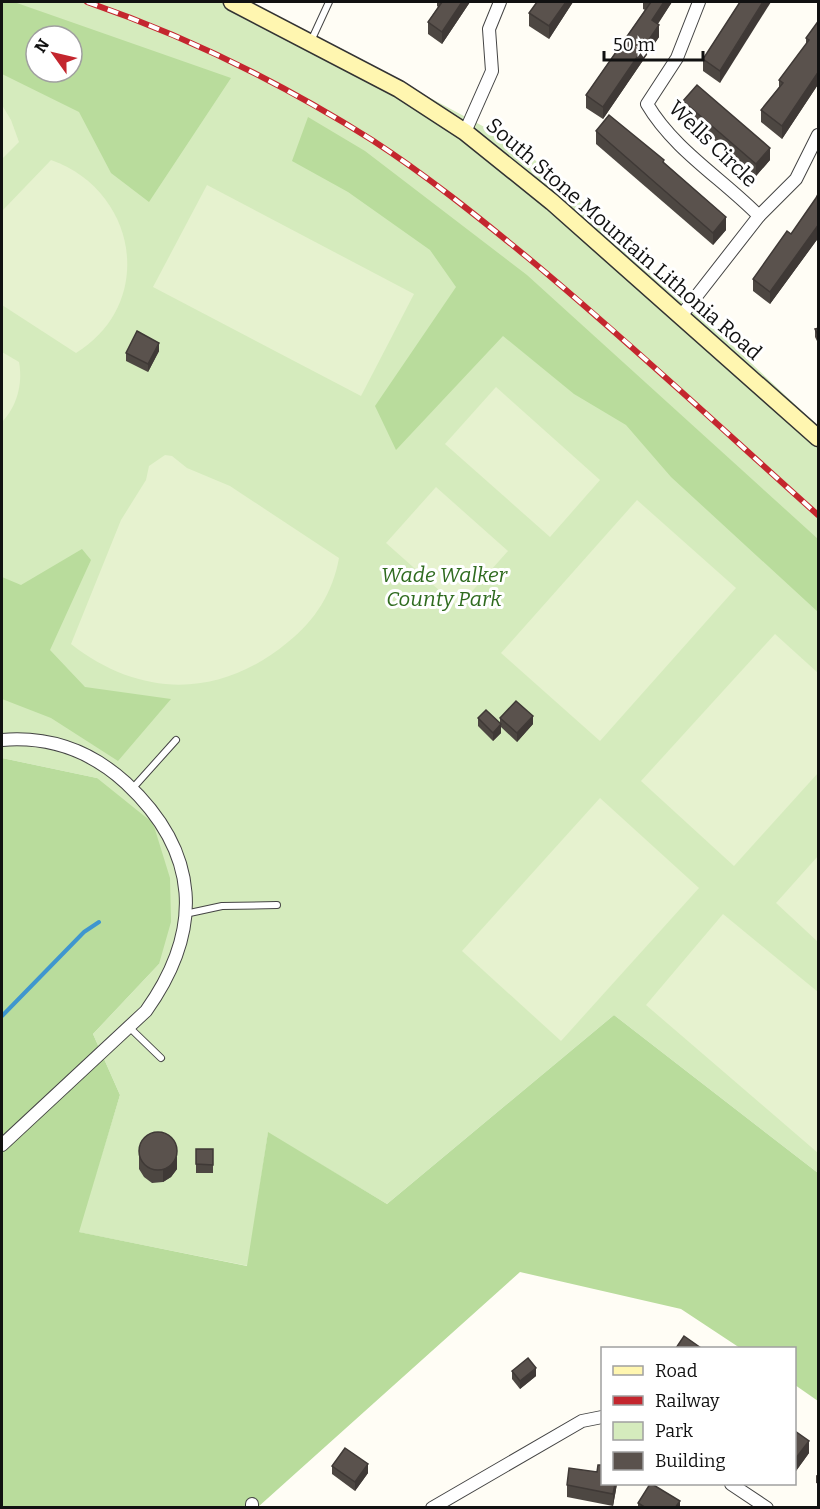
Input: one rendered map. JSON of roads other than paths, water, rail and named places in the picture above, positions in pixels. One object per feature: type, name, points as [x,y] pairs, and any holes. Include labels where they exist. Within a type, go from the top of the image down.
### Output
[{"type":"main road","name":"South Stone Mountain Lithonia Road","points":[[231,2],[399,89],[465,132],[552,202],[819,438]]},
{"type":"street","points":[[465,132],[492,71],[489,29],[500,2]]},
{"type":"street","name":"Wells Circle","points":[[699,2],[677,58],[647,104],[668,134],[736,192],[759,216]]},
{"type":"street","name":"Wells Circle","points":[[681,316],[759,216],[796,180],[819,135]]},
{"type":"street","points":[[2,740],[35,739],[74,749],[105,766],[132,789],[162,821],[172,838],[183,875],[185,915],[178,953],[171,971],[146,1011],[2,1145]]},
{"type":"street","points":[[432,1508],[582,1421],[601,1417]]},
{"type":"street","points":[[732,1485],[767,1508]]},
{"type":"lane","points":[[310,41],[329,2]]},
{"type":"lane","points":[[132,789],[176,740]]},
{"type":"lane","points":[[185,915],[222,906],[277,905]]},
{"type":"lane","points":[[129,1027],[161,1058]]},
{"type":"waterway","points":[[2,1016],[84,932],[99,922]]},
{"type":"railway","points":[[87,2],[161,30],[269,81],[338,119],[412,167],[564,288],[818,515]]},
{"type":"park label","name":"Wade Walker County Park","points":[[444,587]]}]
